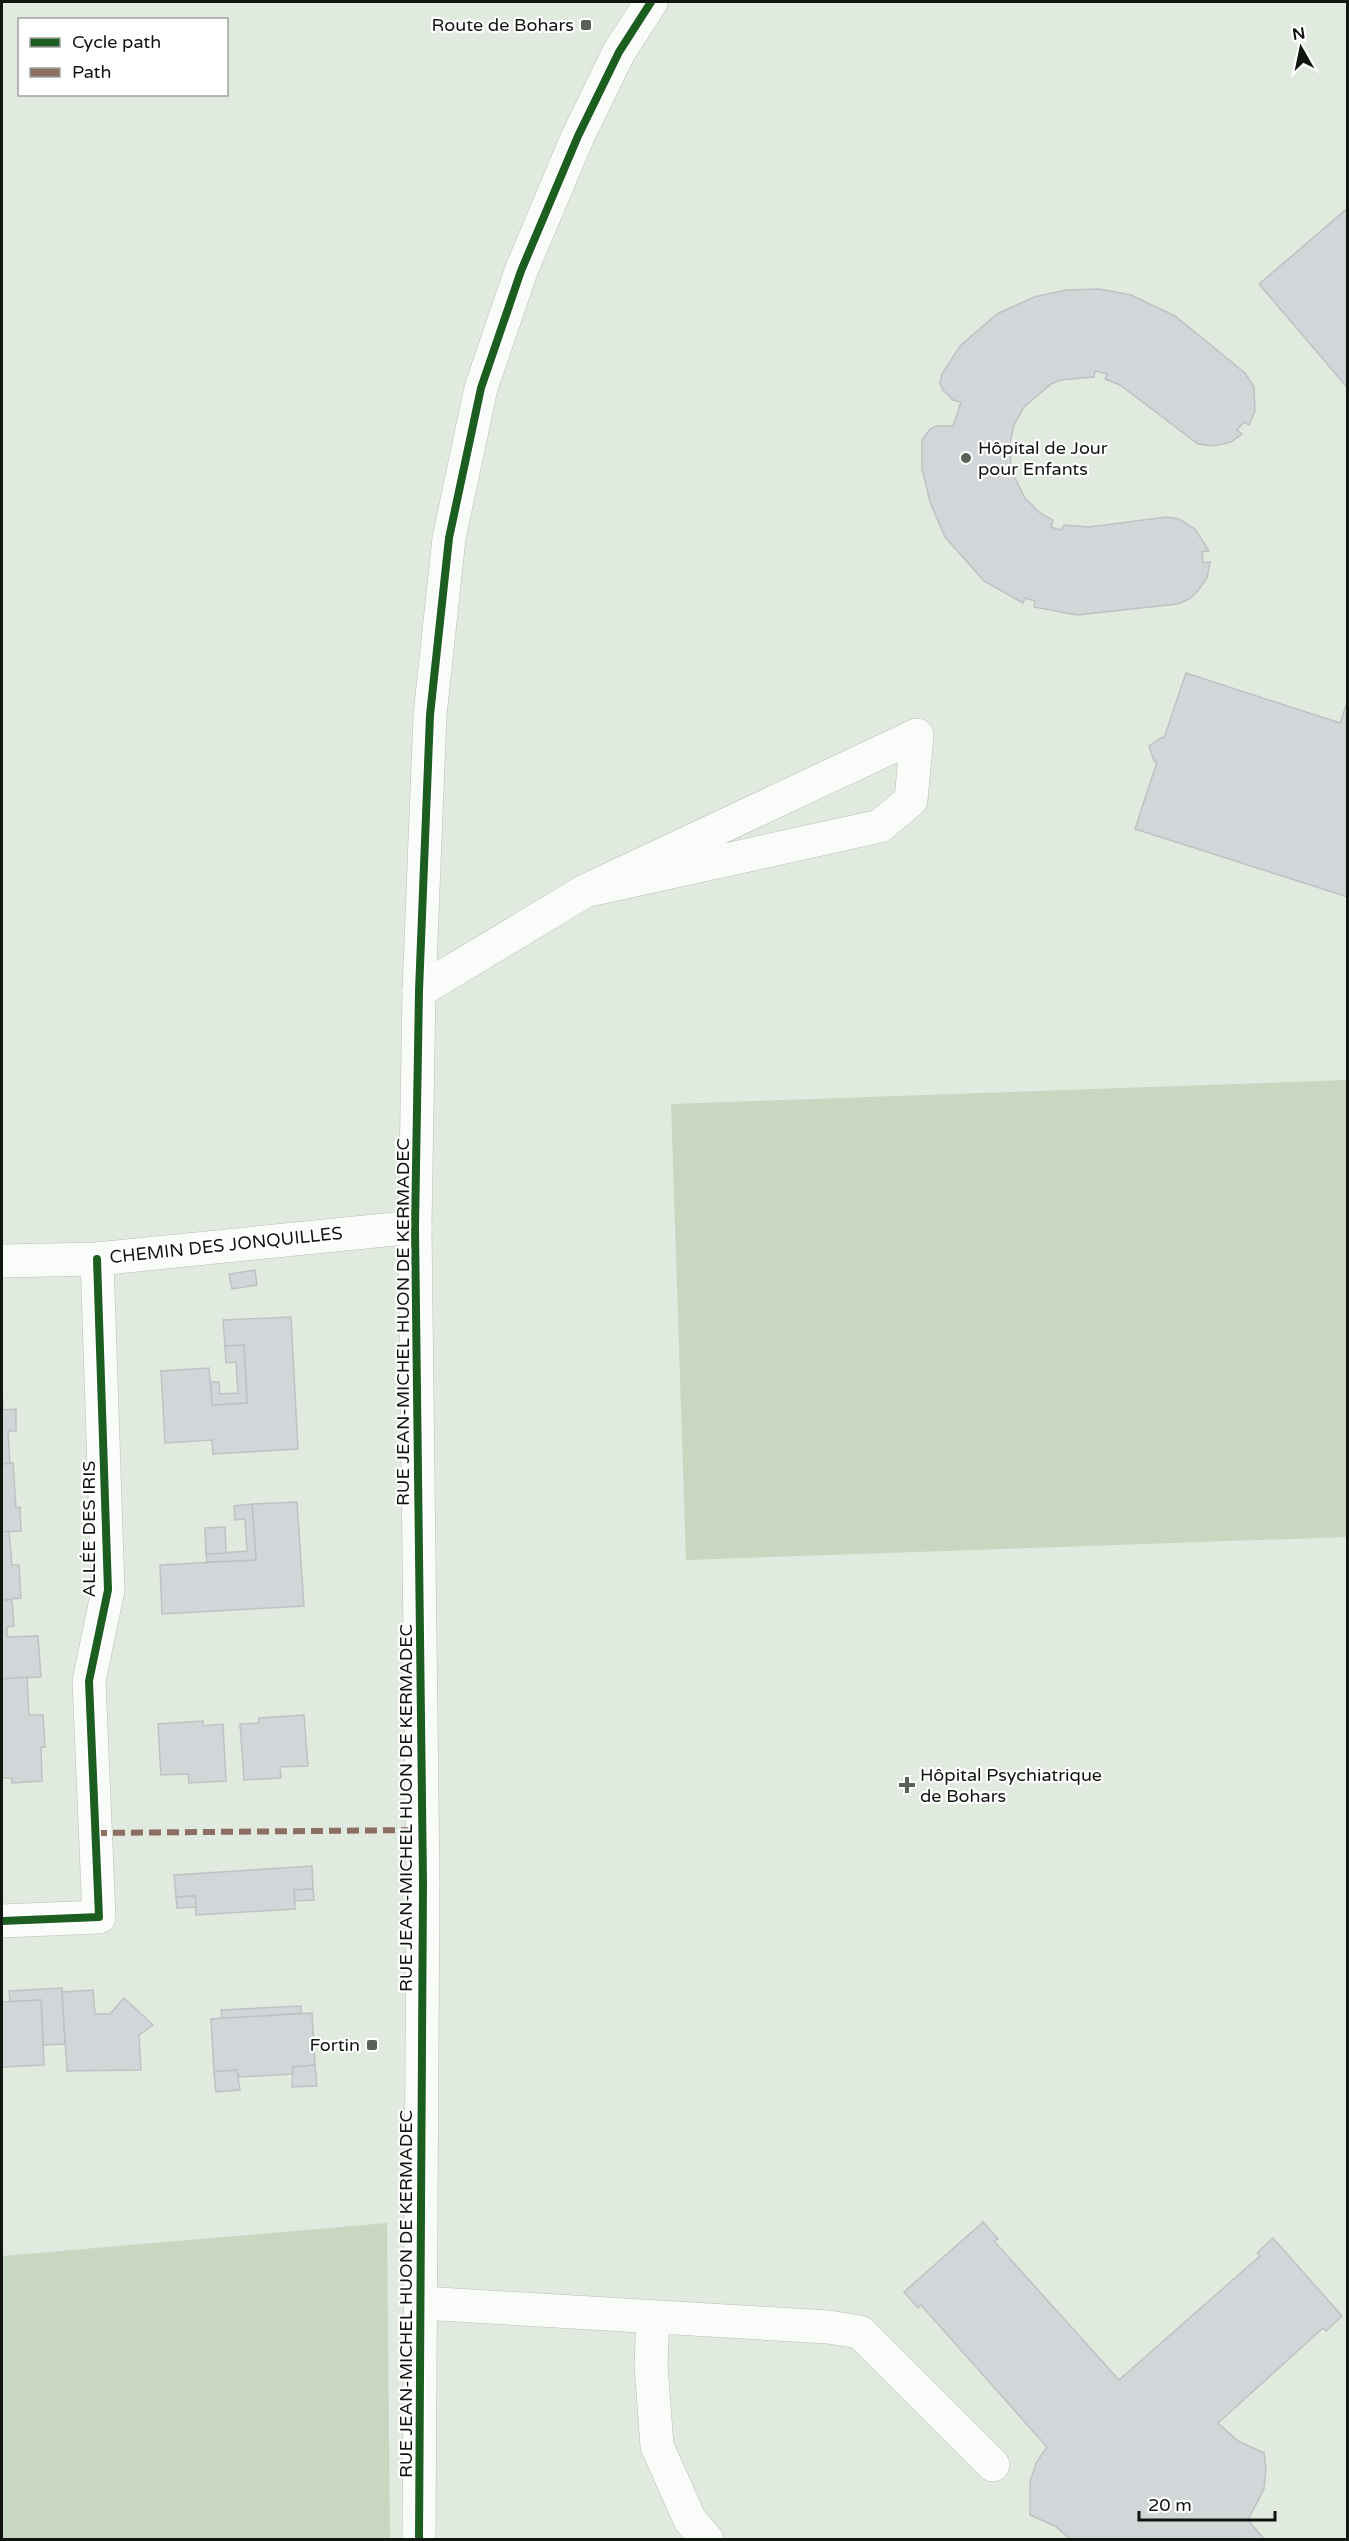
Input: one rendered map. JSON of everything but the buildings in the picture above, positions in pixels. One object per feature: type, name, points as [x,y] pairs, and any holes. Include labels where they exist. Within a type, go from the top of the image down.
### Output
[{"type":"street","name":"RUE JEAN-MICHEL HUON DE KERMADEC","points":[[419,2540],[423,1882],[415,1227],[419,991],[430,715],[449,538],[481,388],[521,271],[578,136],[619,52],[651,2]]},
{"type":"street","points":[[419,991],[585,891],[917,735],[911,800],[880,826],[585,891]]},
{"type":"street","name":"CHEMIN DES JONQUILLES","points":[[2,1262],[97,1258],[415,1227]]},
{"type":"street","name":"ALLÉE DES IRIS","points":[[2,1921],[99,1917],[89,1680],[108,1590],[97,1258]]},
{"type":"street","points":[[421,2303],[828,2327],[860,2332],[993,2464]]},
{"type":"street","points":[[653,2318],[651,2365],[657,2446],[690,2520],[707,2540]]},
{"type":"green space","points":[[1347,1080],[1347,1537],[686,1560],[671,1104]]},
{"type":"green space","points":[[387,2223],[390,2539],[2,2539],[2,2256]]},
{"type":"marked path","points":[[95,1833],[422,1830]]},
{"type":"cycle path","points":[[419,2540],[423,1882],[415,1227],[419,991],[430,715],[449,538],[481,388],[521,271],[578,136],[619,52],[651,2]]},
{"type":"cycle path","points":[[2,1921],[99,1917],[89,1681],[108,1590],[97,1259]]},
{"type":"place","name":"Route de Bohars","points":[[586,25]]},
{"type":"place","name":"Hôpital de Jour pour Enfants","points":[[966,458]]},
{"type":"place","name":"Hôpital Psychiatrique de Bohars","points":[[907,1785]]},
{"type":"place","name":"Fortin","points":[[372,2045]]}]
